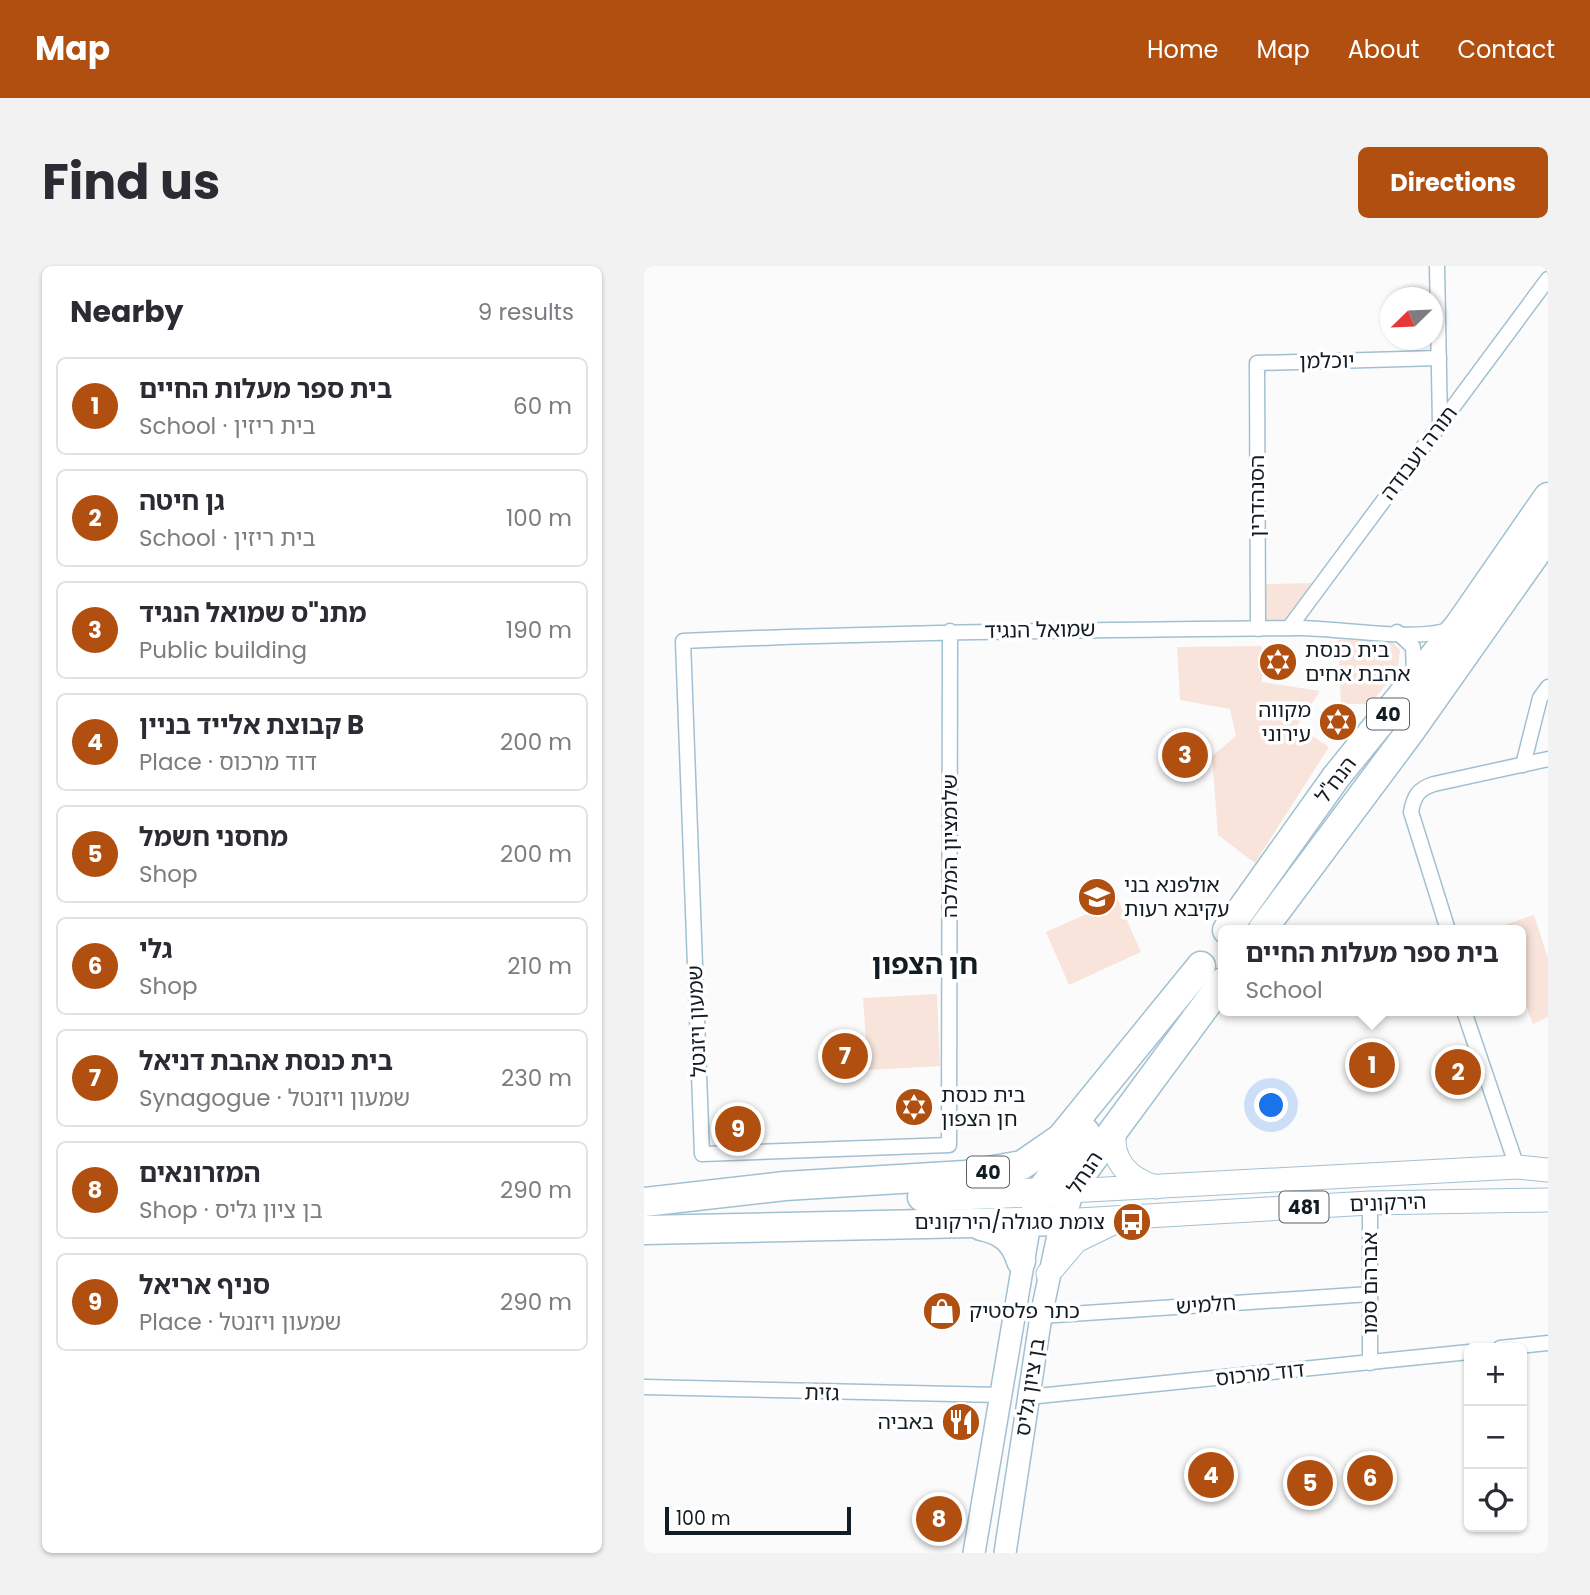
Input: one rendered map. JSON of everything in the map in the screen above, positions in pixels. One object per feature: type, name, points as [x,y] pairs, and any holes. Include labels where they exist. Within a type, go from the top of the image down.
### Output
[{"type":"highway","name":"הנח\"ל","points":[[1231,925],[1336,777],[1460,624],[1548,497]]},
{"type":"highway","name":"הנח\"ל","points":[[1266,925],[1409,733],[1548,536]]},
{"type":"highway","name":"40","points":[[1115,1129],[1212,974],[1218,953]]},
{"type":"highway","name":"40","points":[[1030,1223],[1040,1192],[1131,1071],[1212,974]]},
{"type":"highway","name":"40","points":[[644,1202],[785,1186],[965,1175],[1022,1165],[1066,1132],[1212,974]]},
{"type":"highway","name":"הנחל","points":[[1061,1221],[1069,1191],[1115,1129]]},
{"type":"highway","name":"40","points":[[685,1199],[740,1202],[1069,1191]]},
{"type":"highway","points":[[644,1230],[1061,1221]]},
{"type":"highway","points":[[975,1224],[1004,1234],[1016,1247],[1021,1261]]},
{"type":"main road","points":[[1115,1129],[1113,1146],[1121,1166],[1140,1181],[1162,1188]]},
{"type":"main road","name":"הירקונים","points":[[1069,1191],[1538,1168]]},
{"type":"main road","name":"הירקונים","points":[[1061,1221],[1370,1203],[1548,1200]]},
{"type":"main road","points":[[1048,1274],[1076,1241],[1125,1218]]},
{"type":"street","points":[[1437,266],[1440,425]]},
{"type":"street","name":"תורה ועבודה","points":[[1289,628],[1548,279]]},
{"type":"street","name":"יוכלמן","points":[[1257,363],[1439,358]]},
{"type":"street","name":"הסנהדרין","points":[[1257,363],[1258,628]]},
{"type":"street","points":[[1313,596],[1312,614],[1325,628]]},
{"type":"street","name":"שמואל הנגיד","points":[[683,641],[950,631],[1325,628],[1443,632],[1460,624]]},
{"type":"street","name":"שלומציון המלכה","points":[[949,1145],[950,631]]},
{"type":"street","points":[[1398,632],[1413,647],[1416,656],[1409,688]]},
{"type":"street","name":"שמעון ויזנטל","points":[[683,641],[702,1154],[949,1145]]},
{"type":"street","points":[[1523,765],[1540,698],[1548,687]]},
{"type":"street","points":[[1446,925],[1411,812],[1414,798],[1422,788],[1434,784],[1548,759]]},
{"type":"street","points":[[1466,1016],[1538,1168]]},
{"type":"street","name":"אברהם סמו","points":[[1370,1203],[1370,1363]]},
{"type":"street","name":"בן ציון גליס","points":[[1005,1552],[1048,1274],[1061,1221]]},
{"type":"street","name":"בן ציון גליס","points":[[974,1551],[1021,1261],[1030,1223]]},
{"type":"street","name":"חלמיש","points":[[1041,1316],[1370,1294]]},
{"type":"street","points":[[1527,1345],[1548,1343]]},
{"type":"street","name":"דוד מרכוס","points":[[1029,1388],[1051,1394],[1464,1353]]},
{"type":"street","name":"גזית","points":[[644,1387],[859,1394],[999,1395]]},
{"type":"shaded area","points":[[1314,583],[1287,622],[1263,623],[1264,584]]},
{"type":"shaded area","points":[[1389,639],[1400,650],[1398,668],[1371,704],[1341,704],[1338,640]]},
{"type":"shaded area","points":[[1262,646],[1262,682],[1320,691],[1297,726],[1329,747],[1255,863],[1218,835],[1212,756],[1236,736],[1230,709],[1180,700],[1177,647]]},
{"type":"shaded area","points":[[1118,900],[1141,952],[1069,985],[1046,932]]},
{"type":"shaded area","points":[[1534,915],[1548,958],[1548,1017],[1533,1024],[1526,1006],[1526,925],[1504,925]]},
{"type":"shaded area","points":[[937,994],[940,1066],[868,1070],[863,998]]},
{"type":"place","name":"בית כנסת אהבת אחים","points":[[1278,662]]},
{"type":"place","name":"מקווה עירוני","points":[[1338,722]]},
{"type":"place","name":"מתנ\"ס שמואל הנגיד","points":[[1185,755]]},
{"type":"place","name":"אולפנא בני עקיבא רעות","points":[[1097,897]]},
{"type":"place","name":"בית כנסת אהבת דניאל","points":[[845,1056]]},
{"type":"place","name":"בית ספר מעלות החיים","points":[[1372,1065]]},
{"type":"place","name":"גן חיטה","points":[[1458,1072]]},
{"type":"place","name":"בית כנסת חן הצפון","points":[[914,1107]]},
{"type":"place","name":"סניף אריאל","points":[[738,1129]]},
{"type":"place","name":"צומת סגולה/הירקונים","points":[[1132,1222]]},
{"type":"place","name":"כתר פלסטיק","points":[[942,1311]]},
{"type":"place","name":"באביה","points":[[961,1422]]},
{"type":"place","name":"קבוצת אלייד בניין B","points":[[1211,1475]]},
{"type":"place","name":"גלי","points":[[1370,1478]]},
{"type":"place","name":"מחסני חשמל","points":[[1310,1483]]},
{"type":"place","name":"המזרונאים","points":[[939,1519]]},
{"type":"district","name":"חן הצפון","points":[[925,964]]}]
